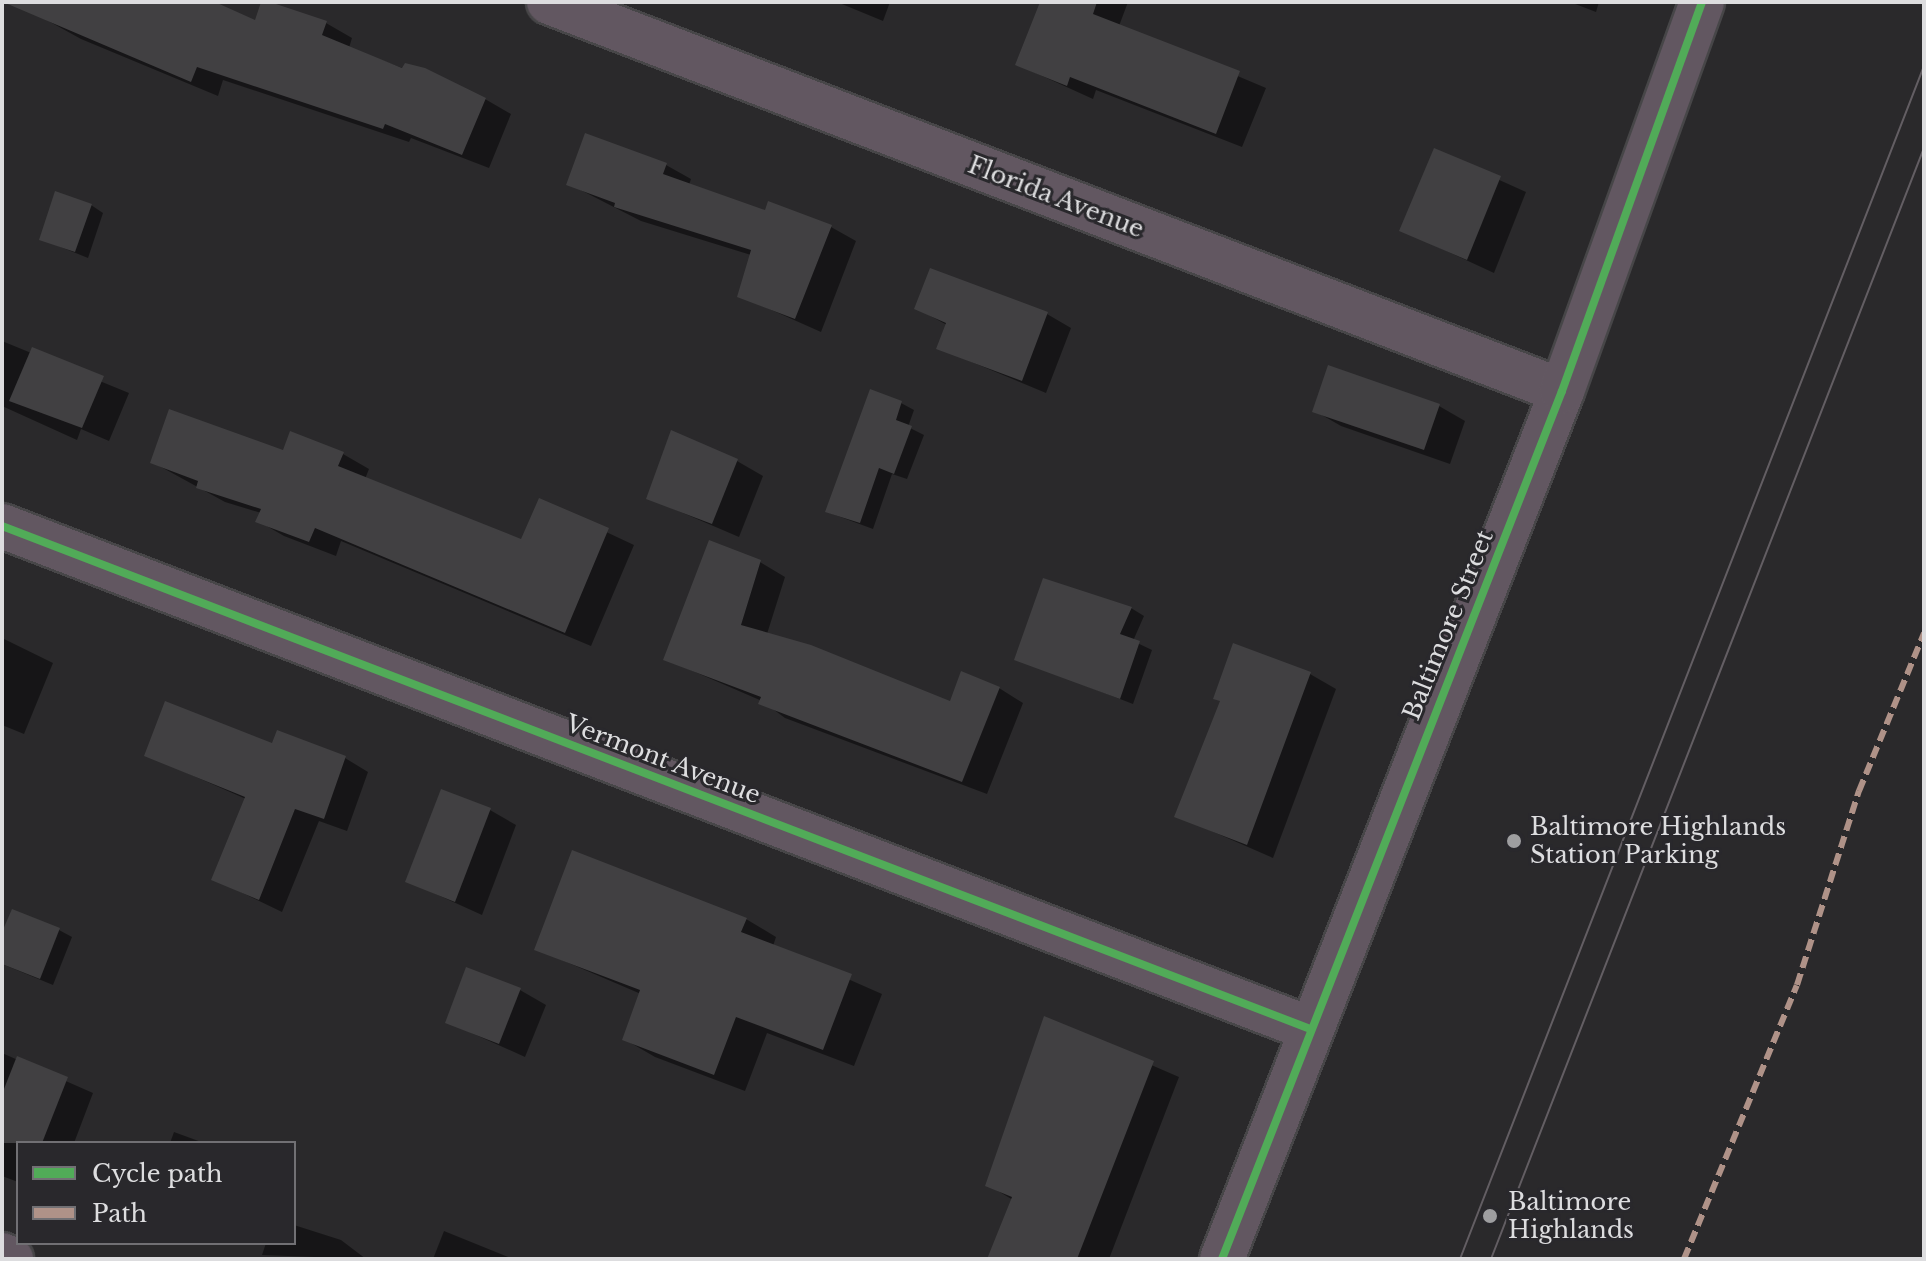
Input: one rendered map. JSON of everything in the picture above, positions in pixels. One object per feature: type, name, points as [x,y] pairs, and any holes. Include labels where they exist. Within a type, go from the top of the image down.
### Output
[{"type":"street","name":"Florida Avenue","points":[[549,2],[1562,391]]},
{"type":"street","name":"Baltimore Street","points":[[1222,1259],[1562,391],[1702,2]]},
{"type":"street","name":"Vermont Avenue","points":[[2,526],[1310,1029]]},
{"type":"street","points":[[2,1255],[11,1259]]},
{"type":"building","points":[[3,2],[215,2],[255,20],[261,2],[270,2],[327,21],[322,35],[402,68],[405,63],[425,68],[486,98],[462,155],[385,124],[383,129],[197,67],[191,82]]},
{"type":"building","points":[[1040,2],[1097,2],[1093,14],[1240,71],[1216,134],[1070,77],[1067,86],[1015,65]]},
{"type":"building","points":[[585,133],[667,163],[663,174],[765,210],[768,201],[832,225],[795,319],[737,297],[751,250],[614,207],[615,203],[566,185]]},
{"type":"building","points":[[1434,148],[1501,176],[1467,260],[1399,231]]},
{"type":"building","points":[[55,191],[92,204],[75,252],[39,240]]},
{"type":"building","points":[[930,268],[1048,312],[1022,381],[936,349],[946,323],[914,309]]},
{"type":"building","points":[[32,347],[104,376],[82,428],[9,401]]},
{"type":"building","points":[[1328,365],[1440,404],[1424,450],[1312,412]]},
{"type":"building","points":[[870,389],[902,401],[896,420],[912,426],[894,474],[879,468],[860,523],[825,512]]},
{"type":"building","points":[[169,409],[283,450],[290,431],[344,452],[338,466],[521,539],[539,498],[609,528],[565,633],[315,528],[309,542],[255,522],[261,509],[196,488],[198,481],[150,463]]},
{"type":"building","points":[[671,430],[738,459],[712,524],[646,499]]},
{"type":"building","points":[[709,540],[761,560],[741,625],[811,645],[950,701],[961,671],[1000,687],[962,782],[758,704],[761,697],[663,660]]},
{"type":"building","points":[[1043,578],[1132,607],[1120,634],[1140,641],[1120,699],[1014,660]]},
{"type":"building","points":[[1233,643],[1311,672],[1247,845],[1174,817],[1220,701],[1213,699]]},
{"type":"building","points":[[165,701],[272,743],[277,730],[346,756],[324,819],[295,809],[259,900],[211,880],[245,797],[144,756]]},
{"type":"building","points":[[441,789],[491,808],[455,902],[405,882]]},
{"type":"building","points":[[572,850],[747,918],[741,932],[852,974],[823,1050],[736,1017],[714,1075],[622,1040],[640,990],[534,950]]},
{"type":"building","points":[[12,909],[60,928],[40,979],[2,964],[2,932]]},
{"type":"building","points":[[466,967],[521,988],[499,1044],[445,1023]]},
{"type":"building","points":[[1044,1016],[1154,1061],[1077,1259],[987,1259],[1012,1197],[985,1186]]},
{"type":"building","points":[[17,1056],[68,1077],[43,1141],[2,1143],[2,1094]]},
{"type":"tram line","points":[[1460,1259],[1924,66]]},
{"type":"tram line","points":[[1491,1259],[1924,148]]},
{"type":"marked path","points":[[1684,1259],[1797,985],[1859,791],[1924,633]]},
{"type":"cycle path","points":[[1222,1259],[1562,391],[1702,2]]},
{"type":"cycle path","points":[[2,526],[1310,1029]]},
{"type":"place","name":"Baltimore Highlands Station Parking","points":[[1514,841]]},
{"type":"place","name":"Baltimore Highlands","points":[[1490,1216]]}]
